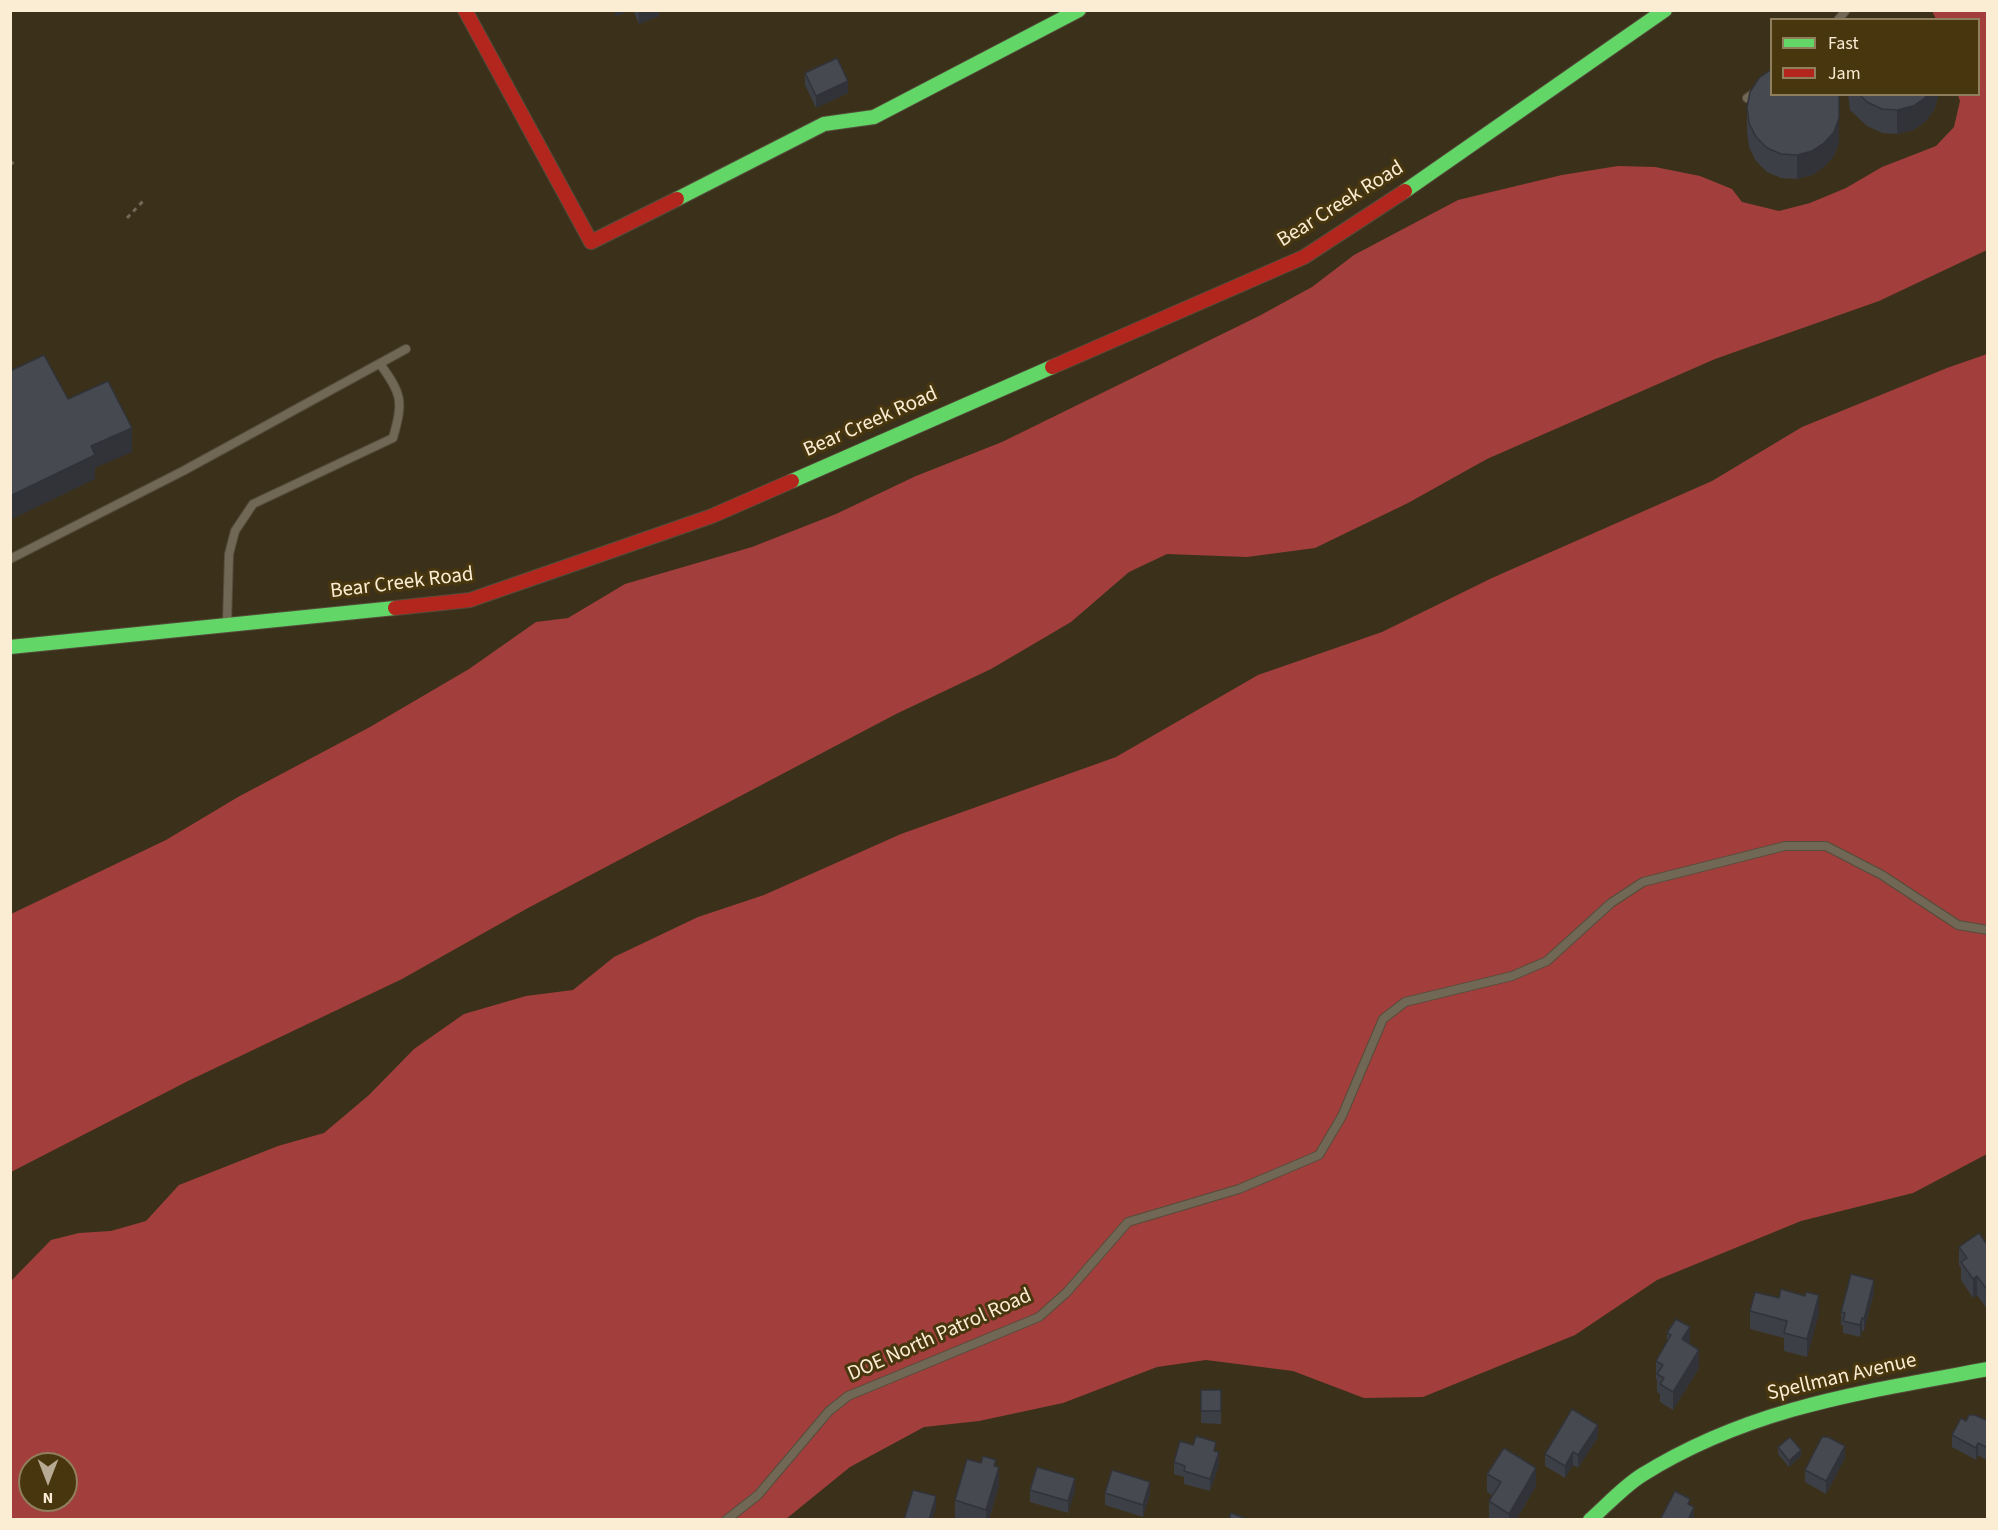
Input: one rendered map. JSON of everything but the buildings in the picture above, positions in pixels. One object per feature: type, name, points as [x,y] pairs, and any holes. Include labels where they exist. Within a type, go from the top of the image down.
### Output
[{"type":"street","points":[[465,10],[591,242],[824,124],[874,117],[1079,10]]},
{"type":"street","name":"Bear Creek Road","points":[[10,647],[470,600],[712,516],[1304,257],[1361,221],[1665,10]]},
{"type":"street","name":"Spellman Avenue","points":[[1590,1520],[1640,1476],[1724,1432],[1760,1418],[1827,1399],[1988,1369]]},
{"type":"lane","points":[[1747,98],[1770,82]]},
{"type":"lane","points":[[10,559],[183,471],[406,349]]},
{"type":"lane","points":[[227,625],[229,554],[235,531],[253,504],[393,438],[402,407],[394,383],[380,364]]},
{"type":"lane","name":"DOE North Patrol Road","points":[[726,1520],[758,1495],[829,1411],[848,1396],[1039,1317],[1067,1292],[1128,1222],[1239,1189],[1319,1155],[1342,1116],[1383,1019],[1404,1002],[1512,976],[1547,961],[1611,903],[1643,882],[1785,846],[1826,846],[1882,875],[1958,925],[1988,930]]},
{"type":"path","points":[[10,161],[15,165]]},
{"type":"path","points":[[126,218],[144,200]]},
{"type":"shaded area","points":[[1932,11],[1987,11],[1987,250],[1879,301],[1715,359],[1487,459],[1408,503],[1315,548],[1247,557],[1167,554],[1129,572],[1071,622],[991,669],[896,714],[528,908],[402,979],[188,1081],[11,1172],[11,914],[166,840],[238,797],[370,727],[469,669],[536,622],[568,618],[625,584],[752,547],[836,514],[916,476],[1002,442],[1259,316],[1312,287],[1354,255],[1458,200],[1562,175],[1618,166],[1655,167],[1700,176],[1732,189],[1742,202],[1779,211],[1810,203],[1846,188],[1882,167],[1936,146],[1954,127],[1960,101],[1958,96],[1980,96],[1980,18],[1936,18]]},
{"type":"shaded area","points":[[1987,354],[1987,1154],[1913,1193],[1801,1221],[1657,1280],[1575,1335],[1423,1397],[1364,1398],[1293,1371],[1206,1360],[1157,1367],[1063,1403],[979,1421],[924,1427],[850,1467],[786,1519],[11,1520],[11,1281],[51,1240],[79,1233],[111,1231],[146,1221],[179,1185],[278,1146],[324,1133],[369,1095],[414,1049],[464,1014],[526,996],[573,990],[614,957],[698,917],[764,895],[901,834],[1116,757],[1258,675],[1382,632],[1492,578],[1712,481],[1802,427]]},
{"type":"traffic: fast","points":[[677,199],[824,124],[874,117],[1079,10]]},
{"type":"traffic: fast","points":[[1405,191],[1665,10]]},
{"type":"traffic: fast","points":[[792,481],[1052,367]]},
{"type":"traffic: fast","points":[[10,647],[395,608]]},
{"type":"traffic: fast","points":[[1590,1520],[1642,1475],[1683,1452],[1725,1433],[1809,1405],[1988,1369]]},
{"type":"traffic: jam","points":[[465,10],[591,242],[677,199]]},
{"type":"traffic: jam","points":[[1052,367],[1304,257],[1405,191]]},
{"type":"traffic: jam","points":[[395,608],[470,600],[712,516],[792,481]]}]
